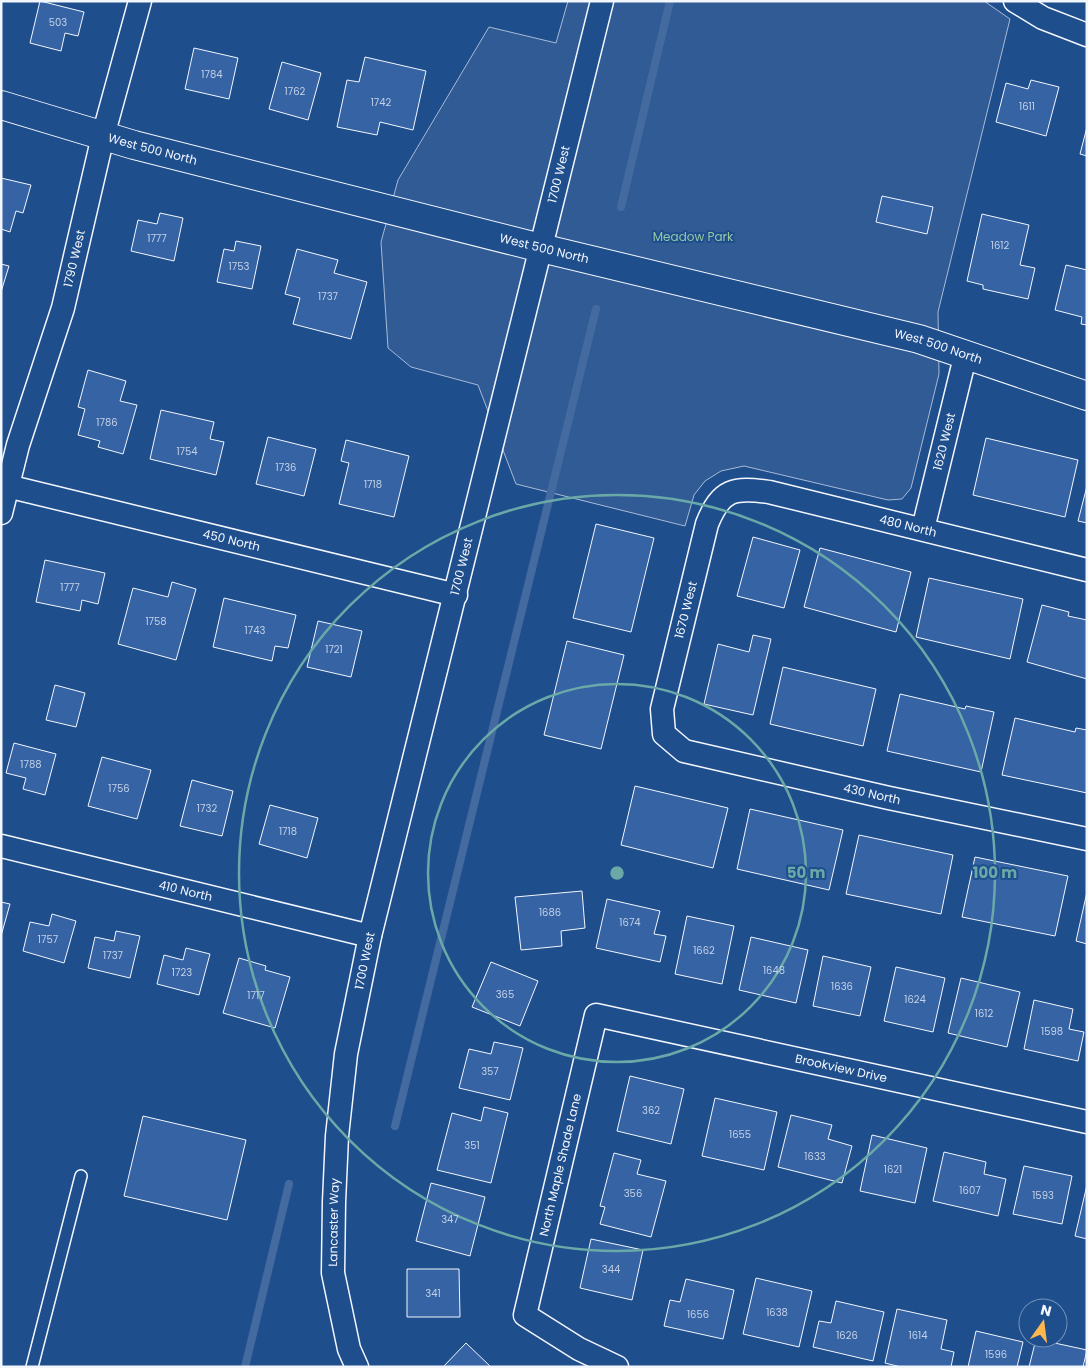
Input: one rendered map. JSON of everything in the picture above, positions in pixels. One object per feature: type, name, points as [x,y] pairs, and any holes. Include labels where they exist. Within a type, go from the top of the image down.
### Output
[{"type":"street","name":"1790 West","points":[[1,513],[18,445],[63,308],[103,136],[140,1]]},
{"type":"street","name":"1700 West","points":[[337,1136],[346,1054],[370,936],[602,1]]},
{"type":"street","points":[[1015,1],[1042,18],[1087,35]]},
{"type":"street","name":"West 500 North","points":[[1,105],[103,136],[541,248],[919,338],[1087,396]]},
{"type":"street","name":"1620 West","points":[[922,529],[966,353]]},
{"type":"street","name":"450 North","points":[[7,486],[456,595]]},
{"type":"street","name":"480 North","points":[[728,492],[748,489],[769,492],[1087,570]]},
{"type":"street","name":"1670 West","points":[[664,734],[662,709],[708,524],[714,507],[728,492]]},
{"type":"street","name":"430 North","points":[[664,734],[684,751],[889,798],[1087,839]]},
{"type":"street","name":"410 North","points":[[1,846],[370,936]]},
{"type":"street","name":"Brookview Drive","points":[[596,1015],[1087,1122]]},
{"type":"street","name":"North Maple Shade Lane","points":[[596,1015],[525,1315],[579,1349],[617,1367]]},
{"type":"street","name":"Lancaster Way","points":[[337,1136],[334,1273],[349,1349],[357,1367]]},
{"type":"lane","points":[[32,1367],[81,1176]]},
{"type":"shaded area","name":"Meadow Park","points":[[568,1],[984,1],[1010,19],[938,312],[939,374],[911,488],[902,499],[888,500],[744,466],[721,471],[705,481],[694,495],[685,526],[516,484],[478,385],[411,367],[388,348],[381,242],[398,180],[489,27],[556,43]]},
{"type":"building","points":[[40,1],[84,12],[78,36],[65,33],[61,51],[30,43]]},
{"type":"building","points":[[194,48],[238,58],[229,99],[185,89]]},
{"type":"building","points":[[365,57],[426,71],[413,130],[380,122],[377,135],[337,127],[347,80],[359,82]]},
{"type":"building","points":[[282,62],[321,73],[308,120],[269,109]]},
{"type":"building","points":[[1031,80],[1059,87],[1046,136],[996,122],[1006,83],[1028,89]]},
{"type":"building","points":[[1087,127],[1087,156],[1080,154]]},
{"type":"building","points":[[1,178],[31,185],[23,213],[16,211],[10,232],[1,229]]},
{"type":"building","points":[[882,196],[933,207],[927,234],[876,222]]},
{"type":"building","points":[[160,213],[183,218],[174,261],[131,251],[138,220],[157,224]]},
{"type":"building","points":[[982,214],[1029,225],[1020,265],[1035,268],[1028,299],[983,289],[983,285],[967,281]]},
{"type":"building","points":[[236,241],[261,246],[252,289],[217,282],[224,249],[234,251]]},
{"type":"building","points":[[297,249],[338,260],[334,273],[367,282],[351,339],[293,324],[300,298],[285,294]]},
{"type":"building","points":[[1,264],[9,266],[1,292]]},
{"type":"building","points":[[1066,265],[1087,270],[1087,325],[1081,324],[1082,317],[1055,310]]},
{"type":"building","points":[[88,370],[126,381],[120,401],[137,405],[123,454],[98,447],[100,441],[78,435],[85,409],[78,407]]},
{"type":"building","points":[[161,410],[214,422],[210,439],[224,442],[216,475],[150,459]]},
{"type":"building","points":[[268,437],[316,449],[304,496],[256,484]]},
{"type":"building","points":[[986,438],[1078,460],[1065,517],[973,495]]},
{"type":"building","points":[[346,440],[409,456],[394,517],[339,504],[349,463],[341,461]]},
{"type":"building","points":[[1087,486],[1087,523],[1078,521]]},
{"type":"building","points":[[596,524],[654,538],[631,632],[573,618]]},
{"type":"building","points":[[753,537],[800,550],[784,608],[737,596]]},
{"type":"building","points":[[820,548],[911,572],[896,632],[804,607]]},
{"type":"building","points":[[45,560],[105,573],[98,604],[82,600],[80,611],[36,602]]},
{"type":"building","points":[[929,578],[1023,599],[1010,659],[916,637]]},
{"type":"building","points":[[172,582],[196,589],[176,660],[118,644],[133,588],[168,597]]},
{"type":"building","points":[[224,598],[296,615],[288,648],[275,646],[272,661],[213,647]]},
{"type":"building","points":[[1042,605],[1069,612],[1068,616],[1087,620],[1087,679],[1027,662]]},
{"type":"building","points":[[318,621],[362,631],[351,677],[307,667]]},
{"type":"building","points":[[753,635],[771,639],[753,715],[704,704],[718,644],[749,652]]},
{"type":"building","points":[[567,641],[624,655],[601,749],[544,735]]},
{"type":"building","points":[[783,667],[876,689],[863,746],[770,724]]},
{"type":"building","points":[[55,685],[85,693],[76,727],[46,720]]},
{"type":"building","points":[[900,694],[965,709],[966,706],[994,712],[981,772],[887,751]]},
{"type":"building","points":[[1015,718],[1075,732],[1076,728],[1087,730],[1087,793],[1002,775]]},
{"type":"building","points":[[14,743],[56,754],[45,795],[23,789],[26,778],[6,773]]},
{"type":"building","points":[[102,757],[151,770],[137,819],[88,806]]},
{"type":"building","points":[[192,780],[233,791],[222,836],[180,826]]},
{"type":"building","points":[[635,786],[728,808],[713,868],[621,845]]},
{"type":"building","points":[[270,805],[318,818],[307,858],[259,844]]},
{"type":"building","points":[[750,809],[843,830],[829,890],[737,869]]},
{"type":"building","points":[[859,835],[953,855],[941,914],[846,894]]},
{"type":"building","points":[[975,857],[1068,876],[1055,936],[962,917]]},
{"type":"building","points":[[582,891],[585,928],[561,931],[562,946],[521,950],[515,897]]},
{"type":"building","points":[[1087,892],[1087,944],[1076,941]]},
{"type":"building","points":[[607,899],[660,911],[654,934],[666,936],[660,962],[596,948]]},
{"type":"building","points":[[1,902],[10,904],[1,936]]},
{"type":"building","points":[[52,914],[76,921],[64,963],[23,951],[30,922],[49,926]]},
{"type":"building","points":[[687,916],[734,926],[722,984],[675,974]]},
{"type":"building","points":[[116,931],[140,936],[130,978],[88,968],[95,937],[114,941]]},
{"type":"building","points":[[751,937],[808,950],[796,1003],[739,990]]},
{"type":"building","points":[[186,948],[210,954],[199,995],[157,984],[164,955],[183,960]]},
{"type":"building","points":[[823,956],[871,967],[860,1016],[813,1006]]},
{"type":"building","points":[[239,958],[266,966],[265,970],[290,977],[275,1028],[223,1013]]},
{"type":"building","points":[[491,962],[538,981],[520,1026],[472,1007]]},
{"type":"building","points":[[896,967],[945,978],[933,1032],[884,1021]]},
{"type":"building","points":[[961,978],[1020,992],[1007,1047],[948,1033]]},
{"type":"building","points":[[1034,1000],[1073,1009],[1069,1029],[1084,1032],[1078,1061],[1024,1049]]},
{"type":"building","points":[[494,1042],[523,1048],[510,1100],[459,1088],[469,1049],[491,1054]]},
{"type":"building","points":[[630,1076],[684,1089],[671,1144],[617,1131]]},
{"type":"building","points":[[715,1098],[777,1112],[764,1170],[702,1156]]},
{"type":"building","points":[[484,1107],[508,1113],[491,1183],[437,1170],[452,1113],[481,1121]]},
{"type":"building","points":[[791,1115],[832,1125],[828,1139],[852,1146],[842,1183],[778,1167]]},
{"type":"building","points":[[143,1116],[246,1140],[227,1220],[124,1196]]},
{"type":"building","points":[[872,1135],[927,1148],[915,1203],[860,1191]]},
{"type":"building","points":[[944,1152],[986,1162],[984,1174],[1006,1179],[998,1216],[933,1201]]},
{"type":"building","points":[[614,1153],[641,1160],[637,1174],[666,1181],[651,1237],[600,1224],[605,1207],[600,1206]]},
{"type":"building","points":[[1024,1166],[1072,1176],[1062,1224],[1013,1214]]},
{"type":"building","points":[[431,1183],[485,1197],[470,1256],[416,1241]]},
{"type":"building","points":[[1087,1185],[1087,1239],[1075,1236]]},
{"type":"building","points":[[591,1239],[643,1250],[632,1300],[580,1288]]},
{"type":"building","points":[[407,1269],[459,1269],[460,1317],[407,1317]]},
{"type":"building","points":[[756,1278],[812,1291],[799,1347],[743,1334]]},
{"type":"building","points":[[686,1279],[734,1290],[723,1339],[664,1326],[670,1300],[680,1302]]},
{"type":"building","points":[[836,1301],[884,1312],[873,1361],[813,1347],[819,1321],[831,1323]]},
{"type":"building","points":[[897,1309],[947,1320],[941,1349],[954,1352],[951,1367],[901,1367],[885,1363]]},
{"type":"building","points":[[976,1331],[1018,1341],[1018,1348],[1022,1348],[1017,1367],[968,1367]]},
{"type":"building","points":[[466,1343],[491,1367],[443,1367]]},
{"type":"building","points":[[1068,1346],[1087,1350],[1083,1367],[1029,1367],[1034,1348],[1068,1348]]},
{"type":"waterway","points":[[621,207],[670,1]]},
{"type":"waterway","points":[[395,1126],[596,309]]},
{"type":"waterway","points":[[245,1367],[289,1184]]}]
